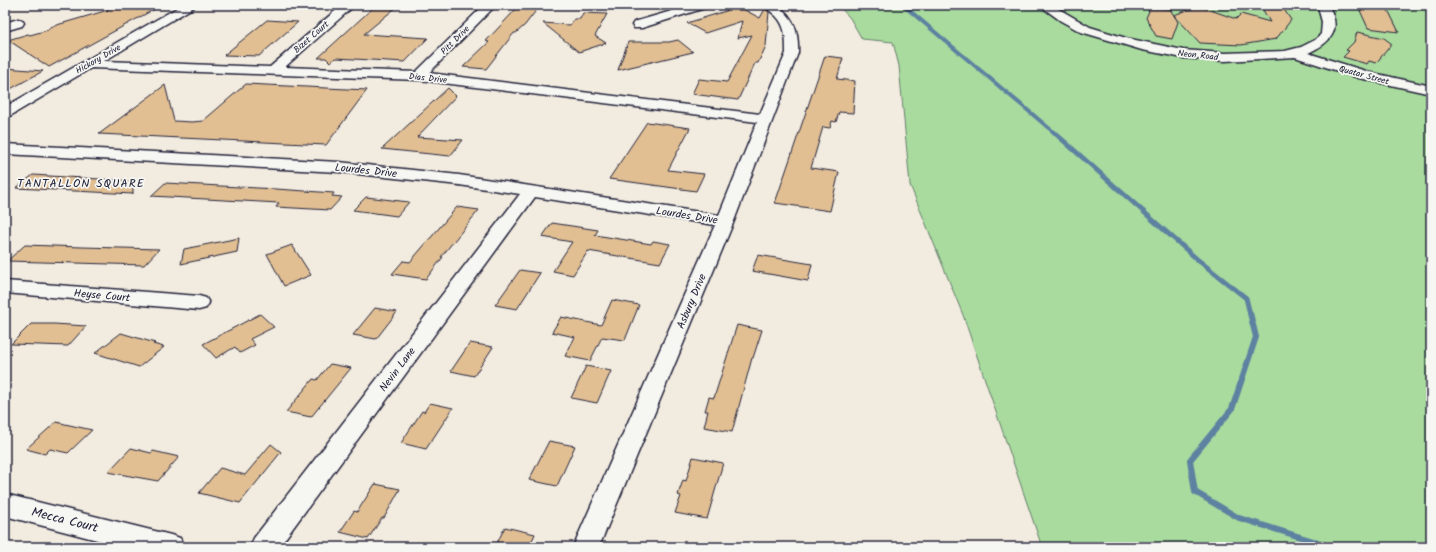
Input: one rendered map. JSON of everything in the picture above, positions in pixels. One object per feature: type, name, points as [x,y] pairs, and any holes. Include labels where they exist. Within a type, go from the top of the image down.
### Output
[{"type":"street","name":"Hickory Drive","points":[[5,113],[190,5]]},
{"type":"street","name":"Bizet Court","points":[[274,70],[349,5]]},
{"type":"street","name":"Pitt Drive","points":[[419,76],[490,5]]},
{"type":"street","points":[[638,25],[704,5]]},
{"type":"street","name":"Asbury Drive","points":[[586,547],[725,221],[792,53],[794,38],[790,26],[782,15],[769,5]]},
{"type":"street","points":[[1047,6],[1062,6]]},
{"type":"street","name":"Neon Road","points":[[1047,6],[1068,22],[1099,34],[1144,47],[1196,56],[1247,58],[1298,54],[1322,41],[1328,31],[1327,17],[1324,7]]},
{"type":"street","points":[[5,27],[18,23]]},
{"type":"street","name":"Quatar Street","points":[[1298,54],[1326,65],[1382,81],[1431,90]]},
{"type":"street","name":"Dias Drive","points":[[89,64],[419,76],[765,120]]},
{"type":"street","name":"Lourdes Drive","points":[[5,149],[339,167],[458,180],[725,221]]},
{"type":"street","name":"Nevin Lane","points":[[263,547],[531,191]]},
{"type":"street","name":"Heyse Court","points":[[5,287],[199,303]]},
{"type":"street","name":"Mecca Court","points":[[5,505],[171,547]]},
{"type":"green space","points":[[838,5],[882,5],[885,7],[913,5],[1431,5],[1431,547],[1042,547],[963,315],[910,185],[899,66],[893,42],[862,39],[850,18]]},
{"type":"building","points":[[106,5],[162,5],[49,67],[8,40],[48,30],[50,27],[108,10]]},
{"type":"building","points":[[376,5],[399,5],[364,34],[428,38],[405,62],[337,58],[330,62],[326,58],[318,58]]},
{"type":"building","points":[[1260,5],[1281,5],[1291,20],[1276,39],[1241,45],[1200,43],[1174,15],[1199,6],[1236,19],[1241,14],[1270,22]]},
{"type":"building","points":[[1358,6],[1386,6],[1399,32],[1368,28]]},
{"type":"building","points":[[518,7],[538,8],[525,25],[514,33],[486,69],[463,67],[489,42],[486,41]]},
{"type":"building","points":[[739,7],[760,18],[765,9],[769,12],[766,46],[758,63],[755,63],[738,100],[692,94],[699,79],[727,82],[752,35],[738,38],[742,21],[705,33],[687,23]]},
{"type":"building","points":[[1147,8],[1170,9],[1178,22],[1172,39],[1156,36],[1146,18],[1149,11]]},
{"type":"building","points":[[583,13],[607,14],[595,36],[606,43],[579,52],[543,23],[570,25],[574,19],[580,19]]},
{"type":"building","points":[[267,20],[298,22],[259,56],[224,55]]},
{"type":"building","points":[[1357,32],[1384,38],[1392,44],[1376,63],[1369,61],[1367,64],[1343,57],[1349,51],[1346,50],[1354,42]]},
{"type":"building","points":[[678,40],[693,52],[618,70],[628,42],[669,42]]},
{"type":"building","points":[[825,56],[843,58],[837,79],[855,81],[853,113],[839,112],[836,122],[832,121],[830,128],[823,127],[811,168],[839,172],[830,211],[775,203]]},
{"type":"building","points":[[5,68],[43,71],[5,92]]},
{"type":"building","points":[[246,84],[367,90],[326,145],[99,134],[165,85],[174,121],[192,122],[203,121]]},
{"type":"building","points":[[448,88],[456,96],[417,137],[463,140],[450,156],[382,149]]},
{"type":"building","points":[[647,122],[690,128],[668,170],[704,174],[696,191],[609,179]]},
{"type":"building","points":[[33,175],[133,181],[133,194],[16,188]]},
{"type":"building","points":[[165,183],[334,193],[332,196],[342,197],[330,210],[276,207],[279,203],[151,196]]},
{"type":"building","points":[[366,197],[409,202],[397,216],[353,210]]},
{"type":"building","points":[[457,207],[479,210],[441,257],[443,257],[426,279],[392,274],[403,261],[410,262]]},
{"type":"building","points":[[552,223],[598,230],[595,235],[651,244],[653,241],[670,244],[660,263],[588,251],[573,275],[553,271],[572,242],[542,237]]},
{"type":"building","points":[[239,238],[237,252],[181,264],[184,249]]},
{"type":"building","points":[[25,245],[159,249],[144,265],[7,261]]},
{"type":"building","points":[[292,245],[311,275],[284,286],[267,254]]},
{"type":"building","points":[[758,255],[812,264],[808,281],[752,271]]},
{"type":"building","points":[[520,270],[540,273],[517,309],[495,305]]},
{"type":"building","points":[[612,300],[639,305],[625,340],[602,337],[590,361],[565,356],[575,337],[552,332],[561,317],[601,325]]},
{"type":"building","points":[[375,308],[397,312],[376,339],[353,335]]},
{"type":"building","points":[[260,314],[274,327],[250,339],[255,345],[240,353],[235,347],[216,358],[203,344]]},
{"type":"building","points":[[31,324],[86,326],[68,346],[11,344]]},
{"type":"building","points":[[737,325],[762,330],[752,358],[732,432],[704,427],[708,411],[705,411],[709,397],[714,398]]},
{"type":"building","points":[[121,333],[164,347],[139,367],[95,353]]},
{"type":"building","points":[[470,343],[493,347],[474,376],[451,371]]},
{"type":"building","points":[[330,364],[351,368],[311,417],[286,412],[313,379],[317,380]]},
{"type":"building","points":[[586,366],[611,371],[597,403],[571,398]]},
{"type":"building","points":[[430,403],[453,408],[426,449],[401,443],[422,411],[424,412]]},
{"type":"building","points":[[56,422],[92,430],[68,453],[50,449],[45,454],[26,449]]},
{"type":"building","points":[[549,441],[575,446],[557,486],[529,480]]},
{"type":"building","points":[[271,444],[281,452],[240,503],[199,493],[220,468],[245,475]]},
{"type":"building","points":[[131,448],[151,453],[153,451],[179,457],[158,481],[108,472]]},
{"type":"building","points":[[693,457],[723,463],[707,519],[675,513],[681,496],[678,495],[683,480],[686,481]]},
{"type":"building","points":[[375,484],[400,489],[384,518],[382,518],[368,539],[340,532],[354,511],[357,512]]},
{"type":"building","points":[[505,527],[535,534],[529,547],[495,547]]},
{"type":"waterway","points":[[903,5],[1057,135]]},
{"type":"waterway","points":[[1056,134],[1198,260],[1246,298],[1250,314]]},
{"type":"waterway","points":[[1250,313],[1256,337],[1232,409],[1190,460],[1195,492],[1239,518],[1333,547]]},
{"type":"district","name":"TANTALLON SQUARE","points":[[81,183]]}]
